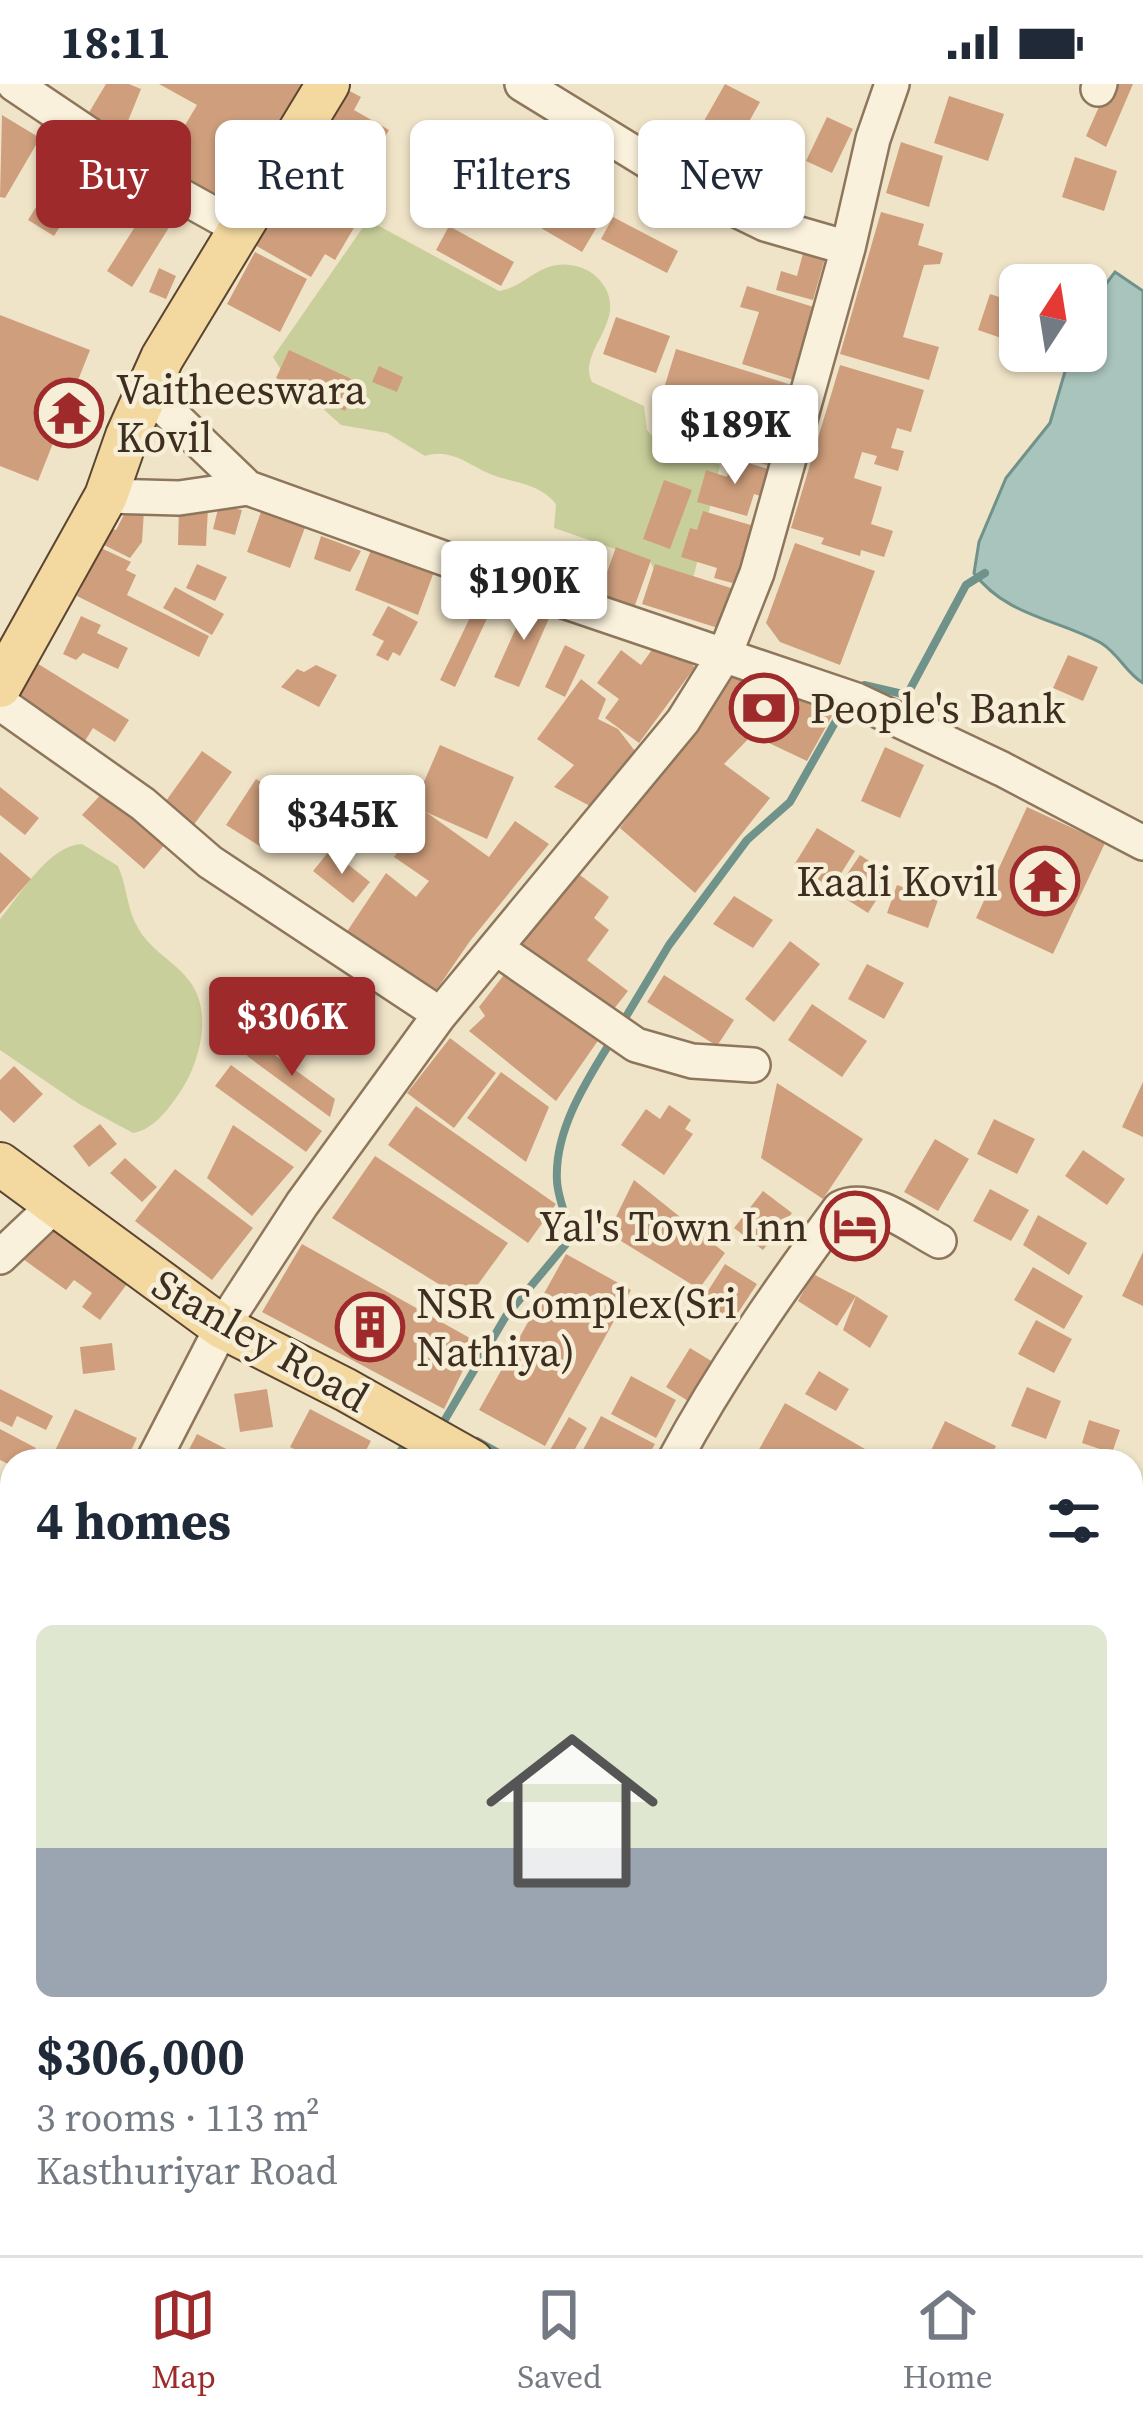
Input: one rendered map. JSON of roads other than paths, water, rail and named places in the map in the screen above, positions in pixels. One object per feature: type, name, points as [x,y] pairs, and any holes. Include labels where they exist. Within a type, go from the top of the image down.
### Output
[{"type":"main road","points":[[303,120],[328,84]]},
{"type":"main road","points":[[0,686],[106,496],[162,358],[230,228]]},
{"type":"main road","name":"Stanley Road","points":[[0,1164],[222,1328],[451,1449]]},
{"type":"street","points":[[14,84],[50,94],[176,193],[215,215]]},
{"type":"street","points":[[523,84],[693,189],[764,224],[848,248]]},
{"type":"street","points":[[159,1449],[222,1328],[302,1204],[374,1103],[496,948],[683,721],[725,654],[757,573],[848,248],[873,139],[892,84]]},
{"type":"street","points":[[147,391],[248,488],[856,700],[1143,843]]},
{"type":"street","points":[[106,496],[179,498],[248,488]]},
{"type":"street","points":[[0,703],[143,804],[210,862],[426,1005]]},
{"type":"street","points":[[496,948],[636,1045],[692,1061],[753,1065]]},
{"type":"street","points":[[680,1449],[704,1404],[840,1208],[867,1203],[939,1241]]},
{"type":"street","points":[[0,1257],[56,1204]]},
{"type":"water","points":[[1115,272],[1143,291],[1143,683],[1101,643],[1017,608],[974,573],[979,542],[1006,478],[1050,423],[1065,372],[1107,372],[1107,282]]},
{"type":"waterway","points":[[856,689],[864,685],[907,695],[966,585],[985,573]]},
{"type":"waterway","points":[[621,1025],[669,945],[747,840],[790,802],[845,705]]},
{"type":"waterway","points":[[440,1428],[506,1316],[572,1237],[558,1188],[557,1162],[574,1106],[613,1038]]},
{"type":"waterway","points":[[477,1441],[491,1449]]},
{"type":"place","name":"Vaitheeswara Kovil","points":[[69,413]]},
{"type":"place","name":"People's Bank","points":[[764,708]]},
{"type":"place","name":"Kaali Kovil","points":[[1045,881]]},
{"type":"place","name":"Yal's Town Inn","points":[[855,1226]]},
{"type":"place","name":"NSR Complex(Sri Nathiya)","points":[[370,1327]]}]
